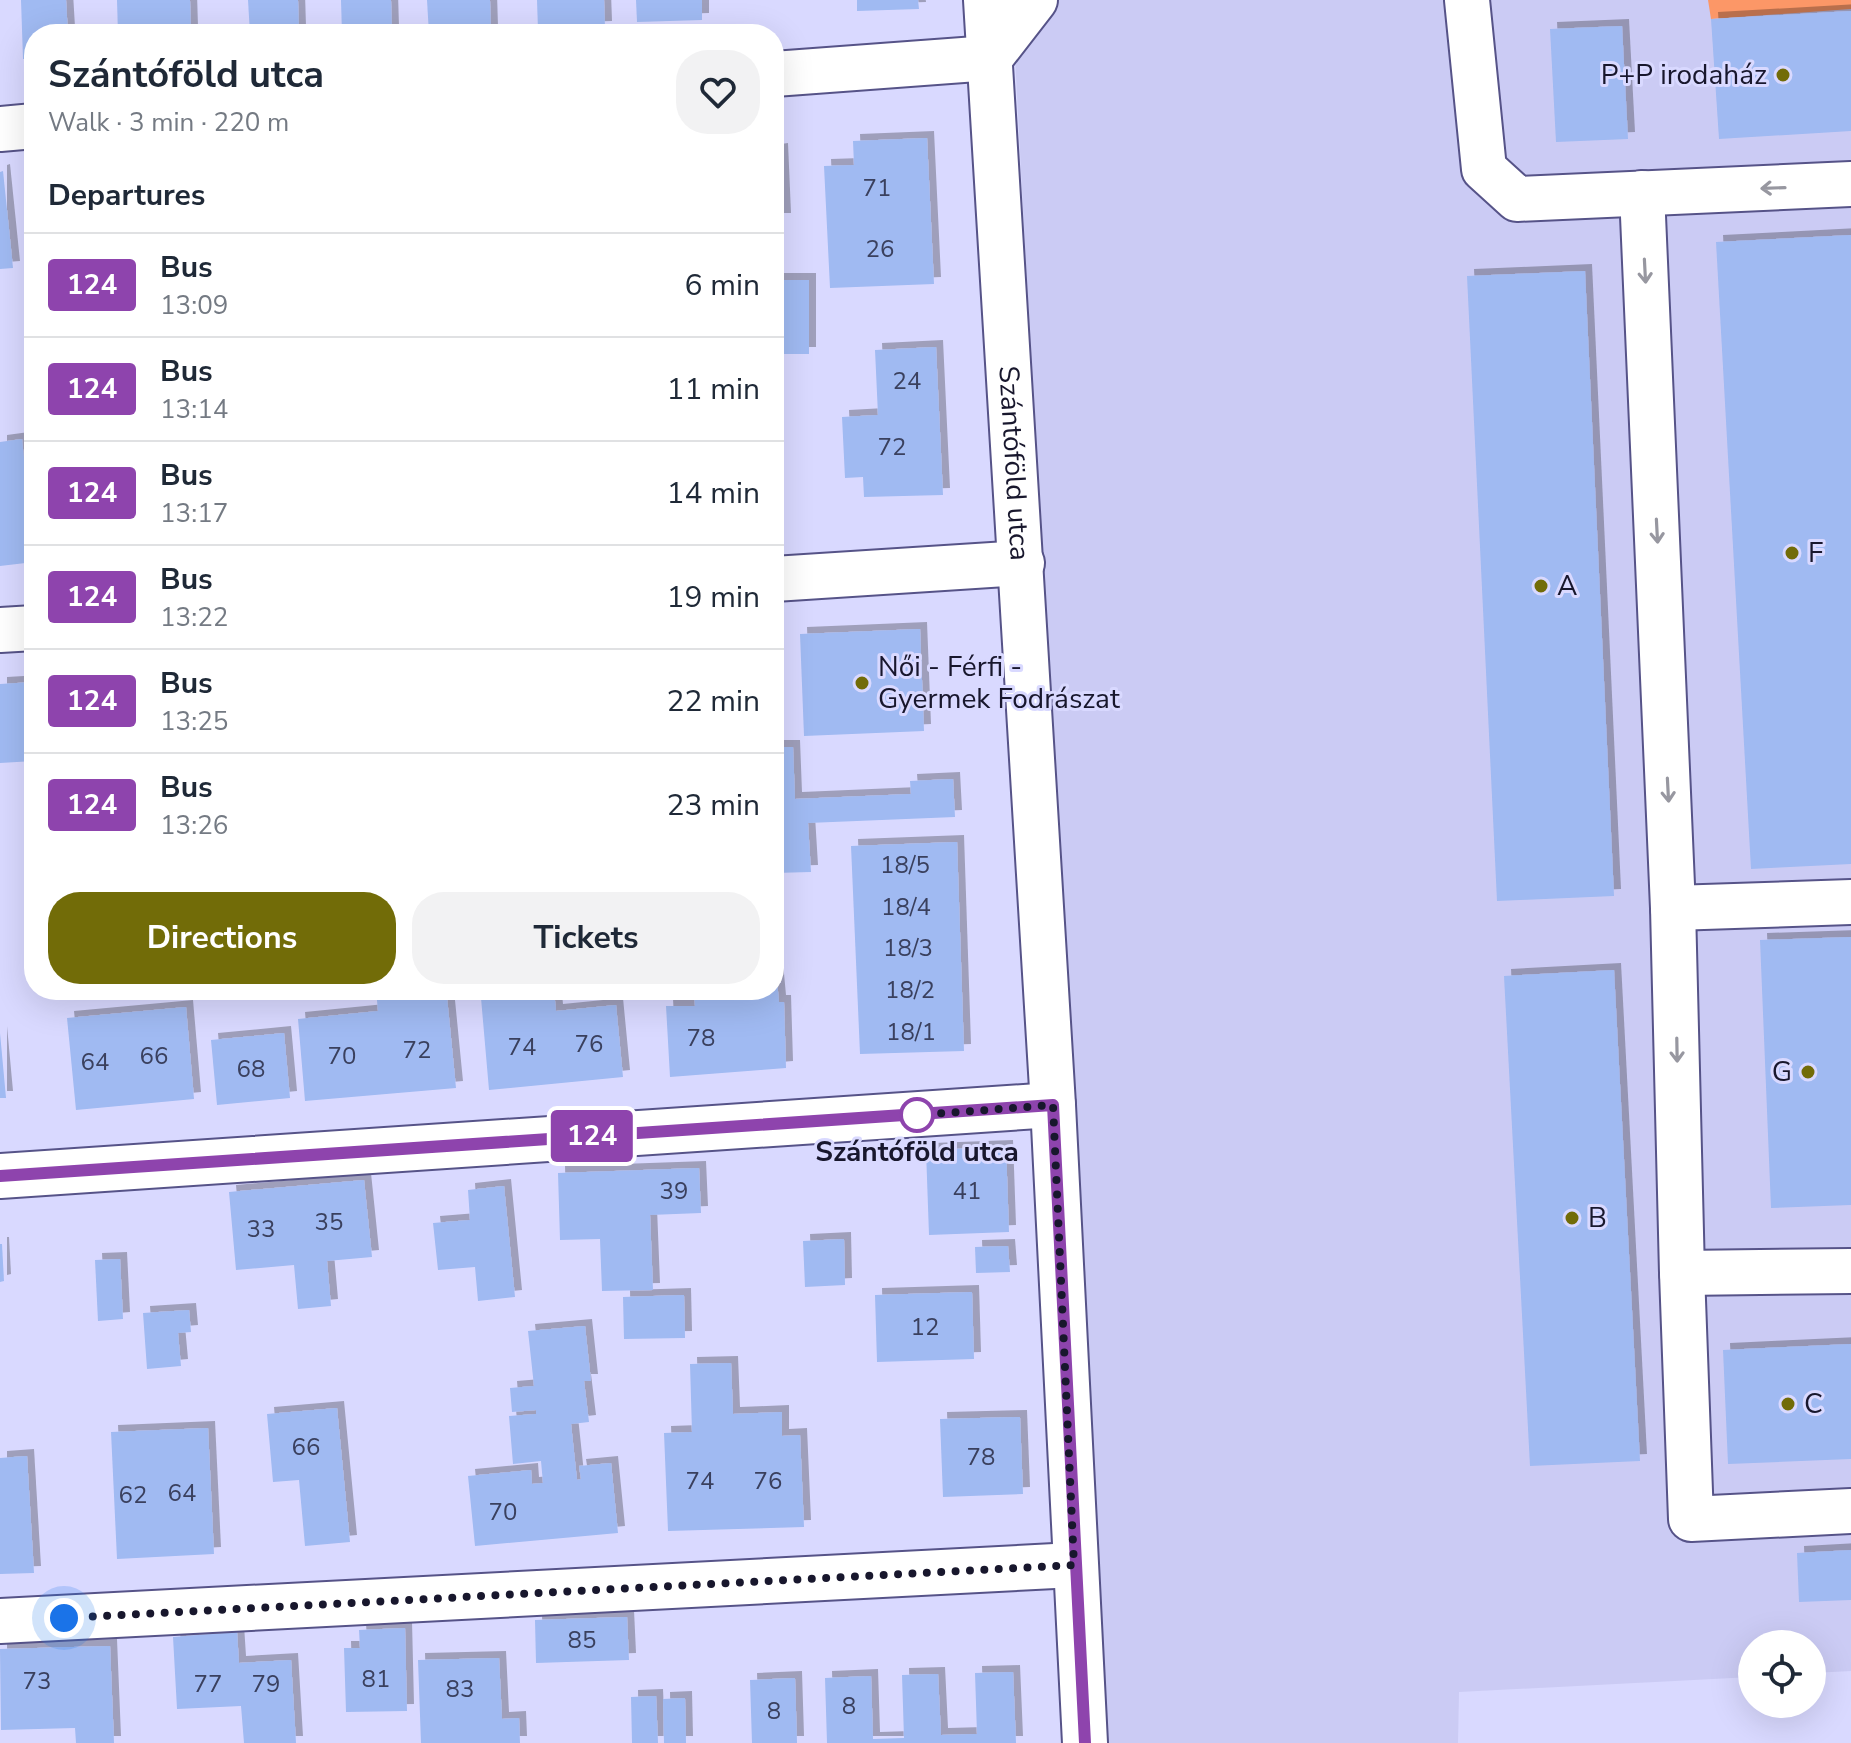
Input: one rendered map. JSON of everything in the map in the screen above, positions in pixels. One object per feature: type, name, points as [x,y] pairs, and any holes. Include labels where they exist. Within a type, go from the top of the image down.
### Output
[{"type":"street","name":"Szántóföld utca","points":[[986,0],[1053,1105],[1085,1743]]},
{"type":"street","points":[[784,73],[990,58],[1035,0]]},
{"type":"street","points":[[1467,0],[1484,169],[1517,199],[1851,184]]},
{"type":"street","points":[[0,129],[24,127]]},
{"type":"street","points":[[1642,193],[1673,908],[1691,1519],[1851,1511]]},
{"type":"street","points":[[784,578],[1022,563]]},
{"type":"street","points":[[0,630],[24,629]]},
{"type":"street","points":[[1673,908],[1851,902]]},
{"type":"street","points":[[0,1176],[1053,1105]]},
{"type":"street","points":[[1682,1273],[1851,1271]]},
{"type":"street","points":[[0,1621],[1074,1565]]},
{"type":"shaded area","points":[[1012,0],[1851,0],[1851,1671],[1826,1672],[1826,1630],[1738,1630],[1738,1678],[1459,1692],[1458,1743],[1104,1743]]},
{"type":"shaded area","points":[[1708,0],[1851,0],[1851,9],[1711,19]]},
{"type":"building","points":[[21,0],[66,0],[67,24],[24,24],[23,59]]},
{"type":"building","points":[[117,0],[190,0],[191,24],[118,24]]},
{"type":"building","points":[[248,0],[298,0],[299,24],[249,24]]},
{"type":"building","points":[[341,0],[391,0],[392,24],[342,24]]},
{"type":"building","points":[[427,0],[490,0],[491,24],[428,24]]},
{"type":"building","points":[[537,0],[604,0],[605,24],[538,24]]},
{"type":"building","points":[[636,0],[702,0],[702,20],[637,22]]},
{"type":"building","points":[[857,0],[918,0],[919,9],[857,11]]},
{"type":"building","name":"P+P irodaház","points":[[1851,11],[1851,131],[1719,139],[1711,19]]},
{"type":"building","points":[[1622,26],[1628,139],[1556,142],[1550,29]]},
{"type":"building","points":[[927,138],[934,284],[830,288],[824,166],[854,165],[853,141]]},
{"type":"building","points":[[3,171],[13,268],[0,269],[0,172]]},
{"type":"building","name":"F","points":[[1851,235],[1851,864],[1751,869],[1716,242]]},
{"type":"building","name":"A","points":[[1585,271],[1614,896],[1497,901],[1467,276]]},
{"type":"building","points":[[784,280],[809,280],[809,354],[784,354]]},
{"type":"building","points":[[936,347],[943,495],[864,497],[863,477],[845,478],[842,417],[878,415],[875,350]]},
{"type":"building","points":[[22,439],[24,563],[0,566],[0,442]]},
{"type":"building","name":"Női - Férfi - Gyermek Fodrászat","points":[[920,629],[924,731],[804,736],[800,634]]},
{"type":"building","points":[[24,683],[24,762],[0,763],[0,684]]},
{"type":"building","points":[[784,747],[793,747],[795,799],[911,794],[910,781],[953,779],[955,817],[808,823],[811,872],[784,873]]},
{"type":"building","points":[[957,842],[964,1051],[860,1054],[851,846]]},
{"type":"building","name":"G","points":[[1851,937],[1851,1205],[1771,1208],[1760,940]]},
{"type":"building","name":"B","points":[[1614,970],[1640,1461],[1530,1466],[1504,976]]},
{"type":"building","points":[[377,1000],[447,1000],[456,1088],[305,1101],[298,1019],[378,1011]]},
{"type":"building","points":[[481,1000],[555,1000],[556,1011],[616,1005],[623,1077],[489,1090]]},
{"type":"building","points":[[695,1000],[784,1002],[786,1068],[670,1077],[666,1006],[695,1006]]},
{"type":"building","points":[[186,1007],[194,1099],[76,1110],[67,1018]]},
{"type":"building","points":[[0,1033],[6,1098],[0,1098]]},
{"type":"building","points":[[284,1033],[290,1098],[217,1105],[211,1040]]},
{"type":"building","points":[[1006,1147],[1009,1232],[929,1235],[926,1150]]},
{"type":"building","points":[[699,1168],[701,1213],[650,1215],[653,1290],[602,1291],[600,1239],[560,1240],[558,1173]]},
{"type":"building","points":[[364,1180],[372,1257],[327,1261],[331,1306],[298,1309],[294,1265],[236,1270],[229,1192]]},
{"type":"building","points":[[504,1186],[515,1297],[478,1301],[475,1267],[438,1270],[433,1223],[470,1220],[468,1190]]},
{"type":"building","points":[[844,1239],[845,1285],[805,1287],[803,1241]]},
{"type":"building","points":[[0,1244],[4,1281],[0,1282]]},
{"type":"building","points":[[1008,1246],[1010,1272],[976,1273],[975,1247]]},
{"type":"building","points":[[120,1259],[123,1319],[98,1321],[95,1260]]},
{"type":"building","points":[[972,1292],[974,1359],[877,1362],[875,1295]]},
{"type":"building","points":[[684,1295],[685,1338],[624,1339],[623,1297]]},
{"type":"building","points":[[189,1310],[191,1332],[178,1333],[181,1366],[147,1369],[143,1313]]},
{"type":"building","points":[[585,1326],[591,1381],[584,1381],[589,1422],[571,1424],[577,1480],[581,1479],[579,1466],[611,1463],[618,1533],[475,1546],[468,1476],[531,1470],[532,1484],[543,1483],[541,1461],[513,1464],[509,1416],[536,1414],[536,1410],[512,1412],[510,1388],[534,1386],[528,1331]]},
{"type":"building","name":"C","points":[[1851,1344],[1851,1459],[1728,1464],[1723,1350]]},
{"type":"building","points":[[731,1363],[733,1414],[782,1412],[782,1436],[800,1435],[804,1527],[668,1531],[664,1433],[692,1432],[690,1364]]},
{"type":"building","points":[[337,1408],[350,1542],[305,1546],[299,1480],[273,1482],[267,1414]]},
{"type":"building","points":[[1020,1417],[1023,1494],[943,1497],[940,1419]]},
{"type":"building","points":[[208,1428],[214,1554],[117,1559],[111,1432]]},
{"type":"building","points":[[27,1456],[34,1573],[0,1574],[0,1458]]},
{"type":"building","points":[[1851,1550],[1851,1600],[1799,1602],[1797,1553]]},
{"type":"building","points":[[627,1617],[629,1660],[536,1663],[535,1620]]},
{"type":"building","points":[[405,1628],[407,1711],[346,1712],[344,1648],[360,1648],[359,1630]]},
{"type":"building","points":[[237,1632],[239,1663],[291,1660],[296,1743],[244,1743],[241,1706],[177,1709],[173,1637]]},
{"type":"building","points":[[110,1646],[114,1743],[76,1743],[75,1728],[1,1730],[0,1649]]},
{"type":"building","points":[[499,1658],[502,1719],[519,1718],[520,1743],[421,1743],[418,1660]]},
{"type":"building","points":[[1013,1672],[1016,1743],[827,1743],[825,1678],[871,1676],[873,1739],[904,1738],[902,1675],[938,1674],[941,1735],[977,1734],[975,1673]]},
{"type":"building","points":[[795,1678],[797,1743],[752,1743],[750,1680]]},
{"type":"building","points":[[656,1696],[658,1743],[632,1743],[631,1697]]},
{"type":"building","points":[[685,1698],[686,1743],[664,1743],[663,1699]]},
{"type":"bus line","name":"124","points":[[0,1176],[1053,1105],[1085,1743]]},
{"type":"place","name":"P+P irodaház","points":[[1783,75]]},
{"type":"place","name":"F","points":[[1792,553]]},
{"type":"place","name":"A","points":[[1541,586]]},
{"type":"place","name":"Női - Férfi - Gyermek Fodrászat","points":[[862,683]]},
{"type":"place","name":"G","points":[[1808,1072]]},
{"type":"place","name":"Szántóföld utca","points":[[917,1115]]},
{"type":"place","name":"B","points":[[1572,1218]]},
{"type":"place","name":"C","points":[[1788,1404]]},
{"type":"route","points":[[64,1618],[1074,1565],[1053,1105],[906,1116],[917,1115]]}]
